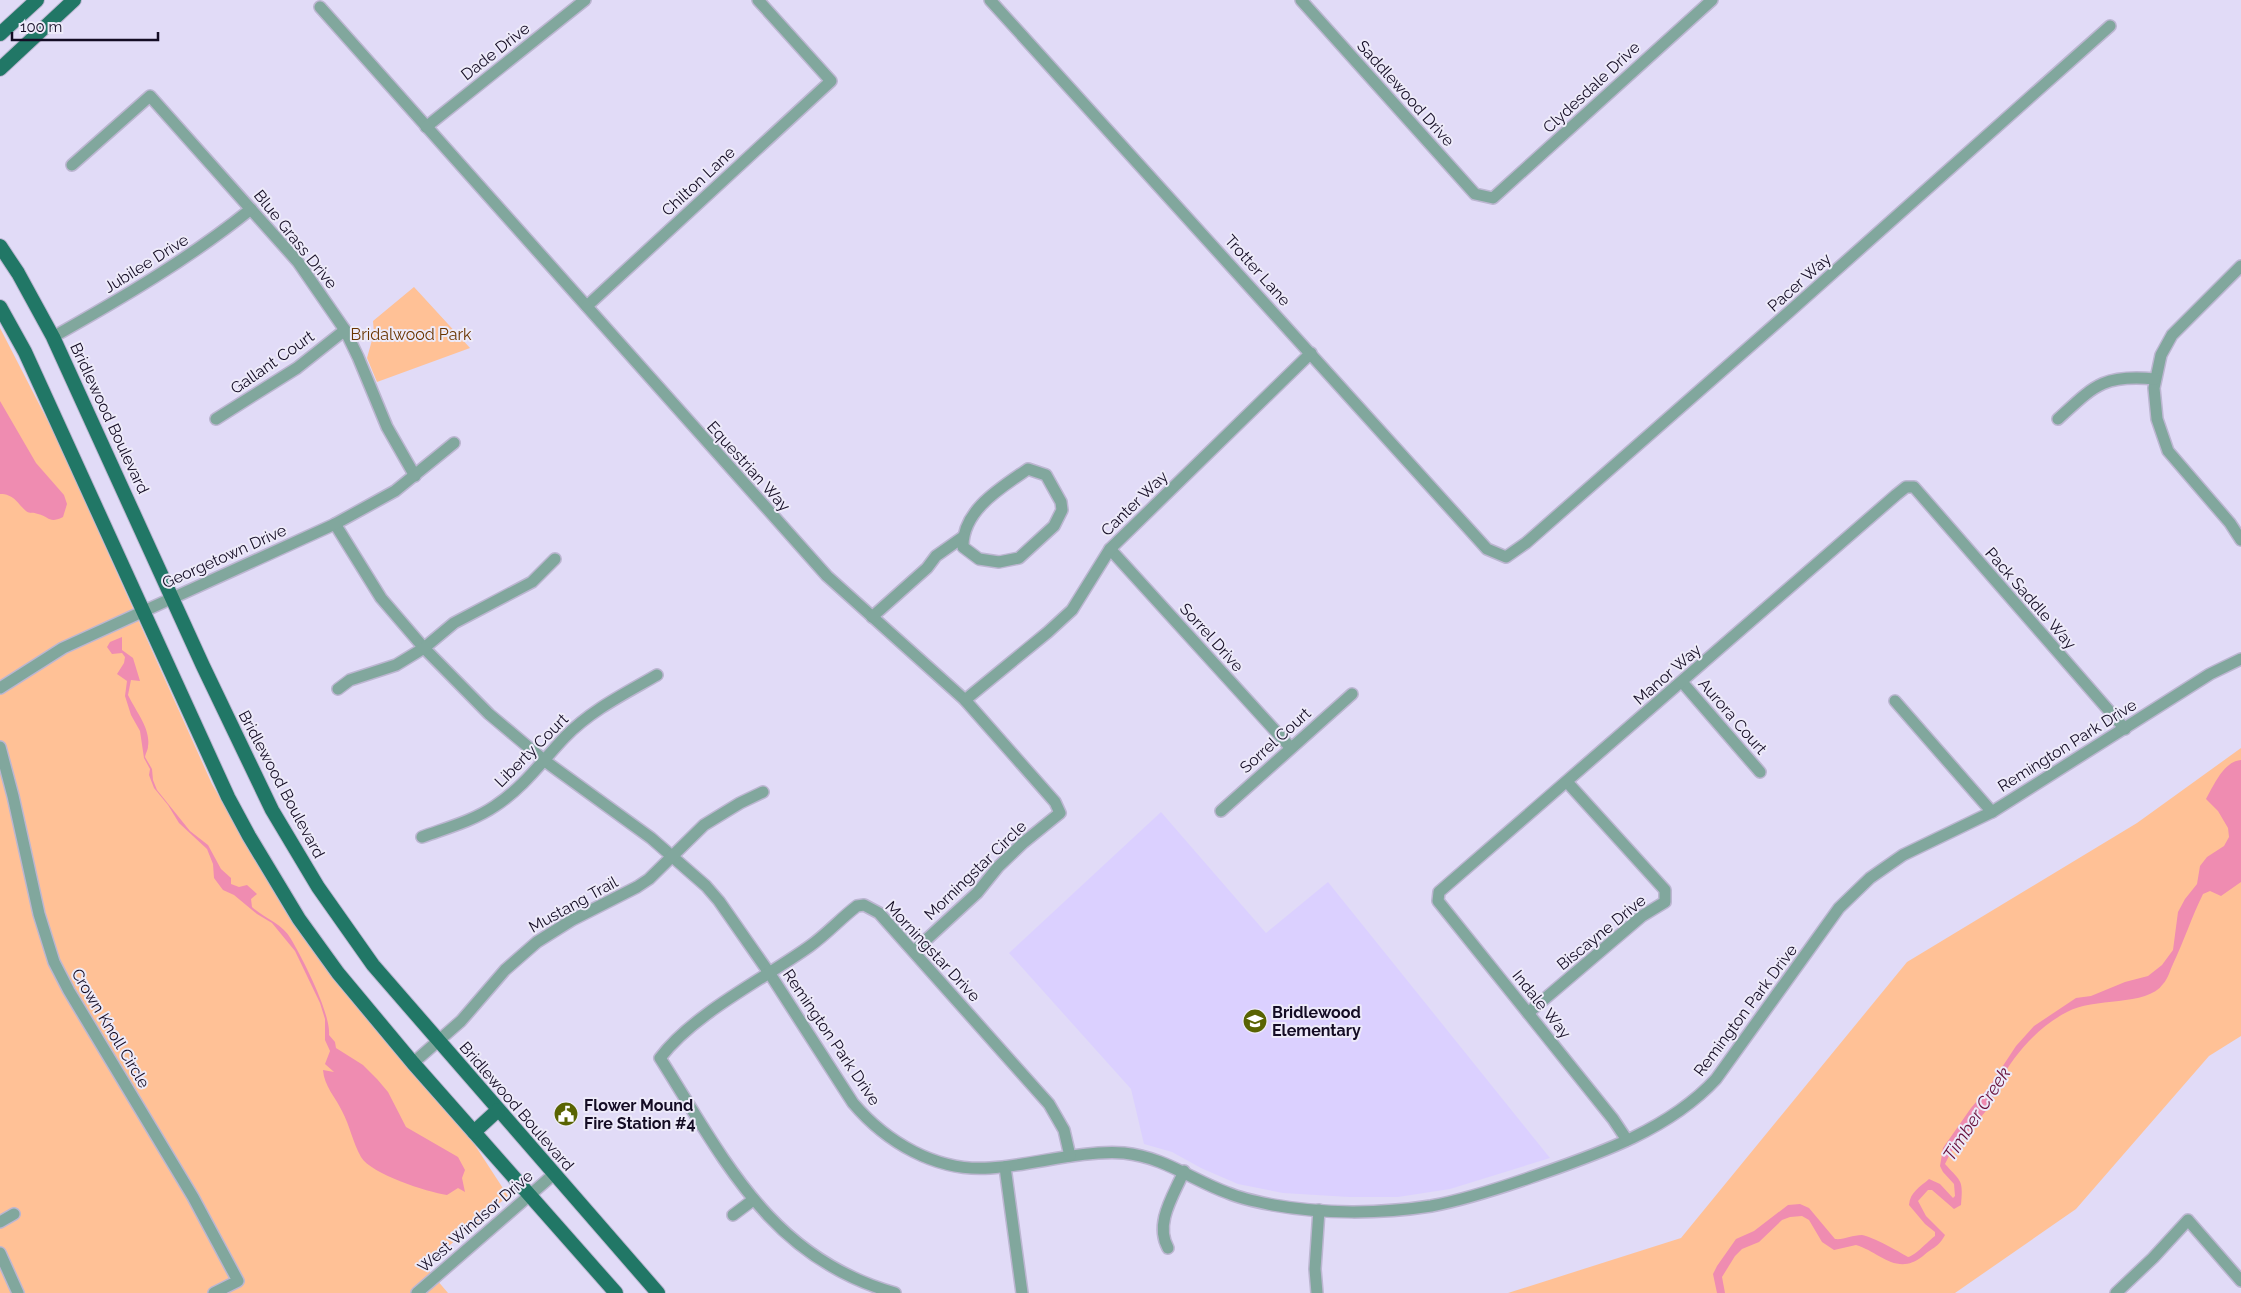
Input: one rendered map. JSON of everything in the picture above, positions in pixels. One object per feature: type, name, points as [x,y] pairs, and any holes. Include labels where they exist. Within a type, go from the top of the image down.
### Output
[{"type":"main road","points":[[0,34],[37,0]]},
{"type":"main road","points":[[0,69],[74,0]]},
{"type":"main road","name":"Bridlewood Boulevard","points":[[0,246],[18,273],[53,337],[245,756],[298,856],[361,949],[438,1042],[658,1293]]},
{"type":"main road","points":[[0,306],[25,352],[228,797],[280,889],[338,973],[413,1063],[616,1293]]},
{"type":"main road","points":[[474,1132],[498,1110]]},
{"type":"street","name":"Dade Drive","points":[[426,127],[585,0]]},
{"type":"street","name":"Chilton Lane","points":[[587,306],[831,81],[758,0]]},
{"type":"street","name":"Trotter Lane","points":[[990,0],[1487,549],[1506,556]]},
{"type":"street","name":"Saddlewood Drive","points":[[1301,0],[1475,194],[1493,198]]},
{"type":"street","name":"Clydesdale Drive","points":[[1493,198],[1712,0]]},
{"type":"street","name":"Equestrian Way","points":[[320,7],[827,576],[965,700],[1049,794],[1060,813]]},
{"type":"street","name":"Pacer Way","points":[[1506,556],[1526,543],[1767,332],[2110,26]]},
{"type":"street","name":"Blue Grass Drive","points":[[72,166],[150,96],[298,262],[344,330],[358,357],[388,427],[415,476]]},
{"type":"street","name":"Jubilee Drive","points":[[53,337],[166,271],[211,241],[251,209]]},
{"type":"street","points":[[2241,266],[2172,334],[2161,355],[2154,388],[2158,419],[2168,451],[2230,523],[2241,540]]},
{"type":"street","name":"Gallant Court","points":[[216,419],[297,368],[344,330]]},
{"type":"street","name":"Canter Way","points":[[965,700],[1072,610],[1110,548],[1311,353]]},
{"type":"street","points":[[2058,419],[2087,392],[2104,382],[2121,377],[2155,379]]},
{"type":"street","name":"Georgetown Drive","points":[[0,688],[57,651],[335,524],[395,491],[454,443]]},
{"type":"street","points":[[872,617],[927,568],[936,556],[963,537],[972,515],[999,489],[1028,469],[1046,476],[1061,502],[1062,510],[1054,526],[1019,558],[999,562],[979,559],[963,547],[963,537]]},
{"type":"street","name":"Manor Way","points":[[1442,889],[1896,495],[1906,487],[1914,487]]},
{"type":"street","name":"Pack Saddle Way","points":[[1914,487],[2124,729]]},
{"type":"street","name":"Remington Park Drive","points":[[335,524],[381,598],[424,648],[489,714],[545,761],[652,838],[719,901],[770,974],[841,1086],[866,1118],[878,1128],[909,1149],[942,1162],[966,1168],[1006,1167],[1102,1152],[1126,1154],[1153,1158],[1184,1171],[1226,1193],[1241,1198],[1272,1205],[1319,1210],[1372,1211],[1433,1205],[1488,1191],[1564,1166],[1658,1125],[1700,1096],[1716,1079],[1839,908],[1870,878],[1902,855],[1992,812],[2210,674],[2241,659]]},
{"type":"street","name":"Sorrel Drive","points":[[1110,548],[1290,747]]},
{"type":"street","points":[[338,690],[350,680],[396,665],[424,648],[462,618],[532,582],[555,560]]},
{"type":"street","name":"Liberty Court","points":[[422,838],[479,816],[494,807],[525,782],[566,736],[594,713],[657,675]]},
{"type":"street","name":"Aurora Court","points":[[1682,682],[1760,772]]},
{"type":"street","name":"Sorrel Court","points":[[1221,811],[1290,747],[1352,694]]},
{"type":"street","points":[[1895,701],[1992,812]]},
{"type":"street","name":"Crown Knoll Circle","points":[[0,746],[14,796],[39,914],[51,954],[69,991],[193,1197],[238,1281],[214,1293]]},
{"type":"street","name":"Biscayne Drive","points":[[1528,1013],[1642,916],[1665,902],[1666,899],[1665,890],[1567,782]]},
{"type":"street","name":"Mustang Trail","points":[[413,1063],[461,1021],[505,970],[537,942],[572,920],[637,887],[649,879],[691,836],[718,815],[763,792]]},
{"type":"street","name":"Morningstar Circle","points":[[914,951],[977,893],[998,867],[1017,849],[1060,813]]},
{"type":"street","name":"Indale Way","points":[[1442,889],[1439,892],[1438,902],[1613,1119],[1627,1140]]},
{"type":"street","name":"Morningstar Drive","points":[[753,1200],[735,1176],[660,1058],[671,1044],[700,1020],[813,944],[857,906],[864,904],[879,913],[1054,1110],[1064,1130],[1070,1156]]},
{"type":"street","points":[[1006,1167],[1022,1293]]},
{"type":"street","points":[[1168,1248],[1163,1239],[1164,1217],[1184,1171]]},
{"type":"street","name":"West Windsor Drive","points":[[418,1293],[554,1174]]},
{"type":"street","points":[[733,1215],[753,1200],[776,1226],[813,1255],[857,1280],[895,1293]]},
{"type":"street","points":[[1317,1293],[1315,1269],[1319,1210]]},
{"type":"street","points":[[0,1222],[14,1214]]},
{"type":"street","points":[[2116,1293],[2153,1258],[2188,1220],[2241,1281]]},
{"type":"street","points":[[0,1253],[18,1293]]},
{"type":"shaded area","name":"Bridlewood Elementary","points":[[1161,812],[1266,933],[1328,882],[1550,1158],[1450,1189],[1398,1197],[1349,1197],[1283,1193],[1238,1184],[1201,1168],[1172,1152],[1144,1144],[1131,1089],[1009,953]]},
{"type":"green space","name":"Bridalwood Park","points":[[414,287],[470,348],[377,382],[367,358],[374,333],[373,321]]},
{"type":"green space","points":[[0,328],[55,435],[212,784],[285,911],[348,994],[469,1136],[508,1196],[425,1266],[448,1293],[0,1293]]},
{"type":"green space","points":[[2241,748],[2241,1036],[2209,1056],[2076,1209],[1955,1293],[1508,1293],[1681,1238],[1907,962],[2137,823]]},
{"type":"water","points":[[0,401],[36,463],[64,495],[67,504],[63,517],[52,520],[26,511],[12,497],[0,494]]},
{"type":"water","points":[[122,637],[122,650],[133,658],[140,681],[131,680],[128,695],[147,733],[148,747],[145,757],[152,769],[153,780],[157,790],[190,831],[208,845],[221,869],[231,878],[231,884],[239,887],[247,885],[257,894],[251,899],[252,907],[288,934],[302,959],[321,1001],[326,1014],[329,1035],[335,1042],[336,1048],[363,1065],[377,1079],[388,1092],[406,1127],[458,1157],[465,1170],[462,1178],[465,1192],[458,1188],[447,1195],[414,1186],[376,1170],[361,1157],[340,1106],[328,1087],[324,1076],[323,1070],[334,1072],[325,1064],[330,1051],[325,1040],[325,1019],[320,1003],[295,951],[272,923],[257,914],[234,895],[223,890],[214,878],[213,864],[207,849],[179,823],[168,805],[154,788],[149,775],[150,769],[144,758],[140,731],[131,715],[125,696],[127,681],[117,674],[124,663],[125,657],[122,653],[112,654],[107,647],[110,642]]},
{"type":"water","name":"Timber Creek","points":[[2241,760],[2241,882],[2221,896],[2210,891],[2203,894],[2168,977],[2155,991],[2132,999],[2078,1007],[2046,1025],[2019,1052],[1999,1083],[1989,1107],[1959,1141],[1945,1164],[1960,1182],[1962,1190],[1961,1205],[1954,1209],[1932,1190],[1928,1190],[1918,1201],[1926,1216],[1945,1235],[1938,1245],[1914,1262],[1897,1264],[1856,1245],[1834,1250],[1822,1242],[1809,1220],[1802,1216],[1790,1217],[1782,1220],[1759,1242],[1742,1249],[1735,1256],[1722,1277],[1725,1293],[1717,1293],[1713,1274],[1736,1239],[1754,1231],[1788,1205],[1800,1204],[1809,1208],[1835,1239],[1867,1236],[1908,1257],[1935,1236],[1935,1232],[1925,1224],[1909,1205],[1911,1197],[1929,1179],[1940,1184],[1953,1198],[1955,1196],[1954,1184],[1940,1166],[1943,1148],[1971,1108],[1989,1087],[2016,1046],[2034,1026],[2076,998],[2091,996],[2125,982],[2148,976],[2162,965],[2173,950],[2178,912],[2185,899],[2197,884],[2200,866],[2207,857],[2224,846],[2229,837],[2228,828],[2218,811],[2206,799],[2225,769],[2235,761]]},
{"type":"place","name":"Bridlewood Elementary","points":[[1255,1021]]},
{"type":"place","name":"Flower Mound Fire Station #4","points":[[566,1114]]}]
